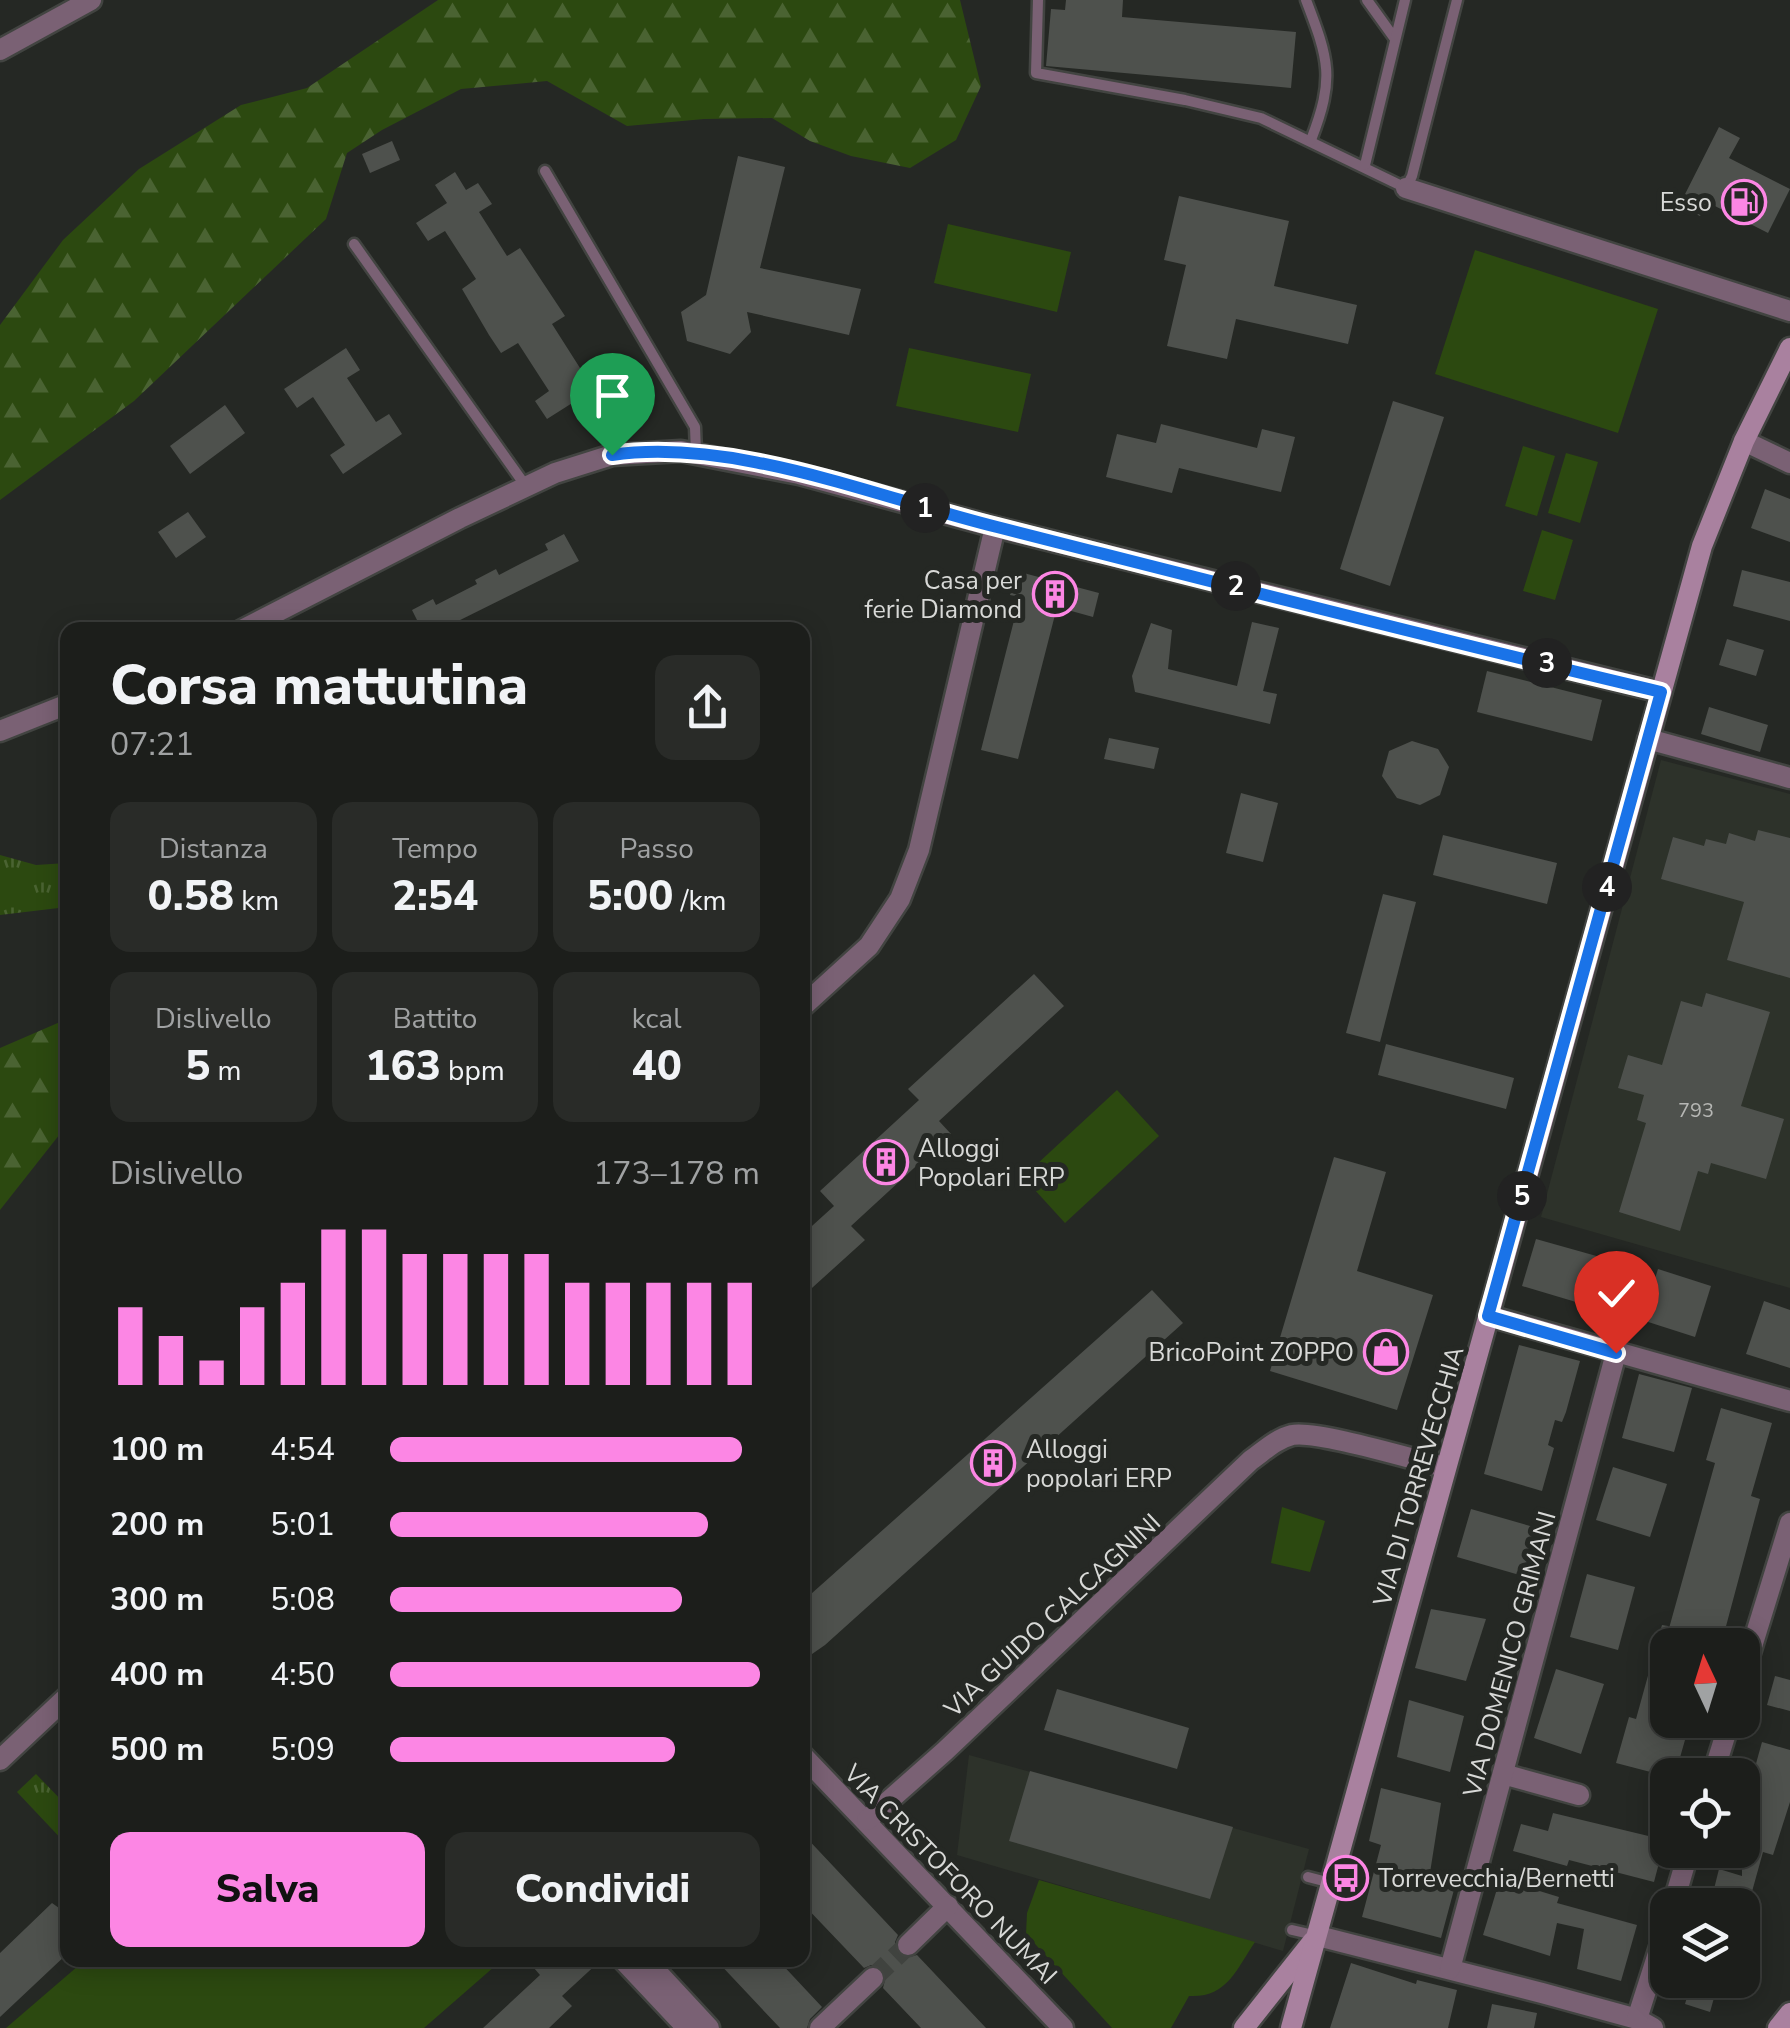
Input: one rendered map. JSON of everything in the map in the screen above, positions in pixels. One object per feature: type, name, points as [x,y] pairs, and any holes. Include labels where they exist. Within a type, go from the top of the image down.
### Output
[{"type":"main road","name":"VIA DI TORREVECCHIA","points":[[1291,2028],[1702,546],[1744,441],[1790,348]]},
{"type":"main road","name":"VIA DI TORREVECCHIA","points":[[1244,2028],[1318,1936]]},
{"type":"main road","points":[[1778,2028],[1790,2012]]},
{"type":"street","points":[[0,50],[91,0]]},
{"type":"street","points":[[1406,188],[1790,311]]},
{"type":"street","points":[[1744,441],[1790,463]]},
{"type":"street","points":[[258,622],[525,486],[612,455],[658,451],[696,453],[799,474],[994,527],[1661,692]]},
{"type":"street","points":[[810,999],[869,946],[900,899],[919,850],[994,527]]},
{"type":"street","points":[[0,731],[60,707]]},
{"type":"street","points":[[1648,739],[1790,778]]},
{"type":"street","points":[[1488,1316],[1790,1401]]},
{"type":"street","name":"VIA DOMENICO GRIMANI","points":[[1450,1969],[1616,1353]]},
{"type":"street","name":"VIA GUIDO CALCAGNINI","points":[[867,1820],[1272,1444],[1292,1435],[1315,1436],[1445,1467]]},
{"type":"street","points":[[1757,1628],[1790,1523]]},
{"type":"street","points":[[0,1760],[60,1704]]},
{"type":"street","name":"VIA CRISTOFORO NUMAI","points":[[810,1763],[1063,2028]]},
{"type":"street","points":[[1503,1774],[1578,1795]]},
{"type":"street","points":[[908,1945],[948,1906]]},
{"type":"street","points":[[1318,1936],[1644,2024],[1650,1998]]},
{"type":"street","points":[[630,1967],[687,2028]]},
{"type":"street","points":[[653,1967],[710,2028]]},
{"type":"street","points":[[820,2028],[874,1978]]},
{"type":"lane","points":[[1038,0],[1036,73],[1261,118],[1406,188],[1456,0]]},
{"type":"lane","points":[[1306,0],[1329,72],[1326,102],[1311,140]]},
{"type":"lane","points":[[1367,0],[1396,39]]},
{"type":"lane","points":[[1364,165],[1405,0]]},
{"type":"lane","points":[[544,172],[695,427],[696,453]]},
{"type":"lane","points":[[354,244],[525,486]]},
{"type":"lane","points":[[1308,1877],[1331,1884]]},
{"type":"lane","points":[[1292,1930],[1318,1936]]},
{"type":"shaded area","points":[[1661,760],[1790,794],[1790,1288],[1541,1217]]},
{"type":"shaded area","points":[[969,1755],[1309,1849],[1283,1951],[957,1855]]},
{"type":"green space","points":[[438,0],[960,0],[981,86],[956,140],[910,168],[851,156],[810,141],[772,118],[627,126],[547,81],[461,89],[347,153],[326,219],[134,401],[0,500],[0,325],[63,240],[139,169],[241,105],[307,88]]},
{"type":"green space","points":[[948,224],[1071,252],[1057,312],[934,283]]},
{"type":"green space","points":[[1475,250],[1658,309],[1618,433],[1435,374]]},
{"type":"green space","points":[[909,348],[1031,374],[1018,432],[896,406]]},
{"type":"green space","points":[[1523,446],[1555,456],[1537,516],[1505,506]]},
{"type":"green space","points":[[1566,453],[1598,462],[1580,523],[1548,513]]},
{"type":"green space","points":[[1542,530],[1573,540],[1555,600],[1523,591]]},
{"type":"green space","points":[[0,855],[36,865],[60,863],[60,908],[0,915]]},
{"type":"green space","points":[[60,1022],[60,1134],[0,1210],[0,1048]]},
{"type":"green space","points":[[1117,1090],[1159,1136],[1065,1223],[1023,1177]]},
{"type":"green space","points":[[1282,1507],[1325,1521],[1310,1572],[1271,1563]]},
{"type":"green space","points":[[36,1774],[60,1799],[60,1838],[17,1792]]},
{"type":"green space","points":[[1039,1880],[1255,1942],[1222,1987],[1189,1996],[1171,2028],[1112,2028],[1026,1934],[1027,1913]]},
{"type":"green space","points":[[77,1967],[494,1967],[424,2028],[6,2028]]},
{"type":"building","points":[[1066,0],[1123,0],[1122,17],[1296,32],[1291,88],[1046,66],[1051,9],[1065,10]]},
{"type":"building","points":[[1719,127],[1740,138],[1729,158],[1790,189],[1768,233],[1707,202],[1700,216],[1679,206]]},
{"type":"building","points":[[392,141],[400,160],[370,173],[362,154]]},
{"type":"building","points":[[738,156],[785,167],[760,268],[861,289],[849,335],[747,312],[751,332],[730,354],[687,341],[681,312],[706,295]]},
{"type":"building","points":[[455,172],[466,190],[478,183],[492,204],[479,212],[507,256],[520,248],[565,316],[552,324],[580,368],[593,360],[607,381],[547,419],[535,401],[549,391],[518,343],[501,353],[489,335],[462,289],[476,279],[445,231],[428,241],[416,223],[447,203],[435,185]]},
{"type":"building","points":[[1179,196],[1289,221],[1274,286],[1357,305],[1348,344],[1236,319],[1227,359],[1167,346],[1186,265],[1164,260]]},
{"type":"building","points":[[346,348],[360,370],[347,378],[376,422],[389,414],[402,434],[343,474],[330,455],[345,445],[313,397],[297,408],[284,389]]},
{"type":"building","points":[[1393,401],[1444,417],[1390,586],[1340,569]]},
{"type":"building","points":[[225,405],[245,433],[190,474],[170,446]]},
{"type":"building","points":[[1161,424],[1257,448],[1262,429],[1295,437],[1281,492],[1179,468],[1172,493],[1106,477],[1117,434],[1156,443]]},
{"type":"building","points":[[1765,489],[1790,499],[1790,542],[1751,528]]},
{"type":"building","points":[[188,512],[206,537],[176,558],[158,532]]},
{"type":"building","points":[[564,534],[579,561],[456,622],[418,622],[412,610],[433,599],[436,605],[477,584],[475,580],[496,569],[499,575],[548,550],[545,544]]},
{"type":"building","points":[[1742,570],[1790,582],[1790,621],[1733,606]]},
{"type":"building","points":[[1016,571],[1099,593],[1093,617],[1057,607],[1018,759],[981,750],[1020,597],[1010,595]]},
{"type":"building","points":[[1252,622],[1279,628],[1263,691],[1277,694],[1270,724],[1135,692],[1132,676],[1151,623],[1172,630],[1168,669],[1237,686]]},
{"type":"building","points":[[1727,639],[1764,650],[1756,676],[1719,665]]},
{"type":"building","points":[[1487,671],[1602,700],[1592,741],[1477,712]]},
{"type":"building","points":[[1709,707],[1768,725],[1760,752],[1701,734]]},
{"type":"building","points":[[1109,738],[1159,748],[1154,769],[1104,759]]},
{"type":"building","points":[[1412,741],[1438,749],[1449,767],[1440,795],[1420,805],[1397,798],[1382,776],[1389,751]]},
{"type":"building","points":[[1241,793],[1278,803],[1263,862],[1226,853]]},
{"type":"building","points":[[1758,830],[1790,838],[1790,978],[1727,960],[1744,902],[1661,879],[1673,837],[1704,846],[1706,839],[1726,844],[1729,833],[1755,841]]},
{"type":"building","points":[[1443,835],[1557,863],[1547,904],[1433,875]]},
{"type":"building","points":[[1383,894],[1416,902],[1380,1042],[1346,1033]]},
{"type":"building","name":"Alloggi Popolari ERP","points":[[1034,974],[1064,1006],[939,1121],[951,1134],[851,1226],[865,1240],[810,1290],[810,1228],[834,1206],[820,1191],[919,1100],[908,1089]]},
{"type":"building","points":[[1706,993],[1770,1012],[1741,1106],[1784,1119],[1766,1179],[1711,1163],[1708,1174],[1698,1171],[1680,1231],[1619,1212],[1646,1123],[1637,1120],[1644,1095],[1618,1088],[1628,1055],[1662,1065],[1681,1001],[1702,1007]]},
{"type":"building","points":[[1386,1044],[1514,1078],[1506,1109],[1378,1075]]},
{"type":"building","points":[[1334,1157],[1386,1172],[1357,1271],[1433,1295],[1397,1410],[1270,1371]]},
{"type":"building","points":[[1536,1239],[1600,1257],[1586,1305],[1522,1286]]},
{"type":"building","points":[[1658,1269],[1711,1286],[1695,1337],[1642,1320]]},
{"type":"building","name":"Alloggi popolari ERP","points":[[1152,1290],[1183,1323],[810,1655],[810,1595]]},
{"type":"building","points":[[1764,1301],[1790,1310],[1790,1368],[1746,1354]]},
{"type":"building","points":[[1519,1345],[1580,1361],[1562,1422],[1555,1420],[1548,1445],[1554,1448],[1542,1491],[1484,1474]]},
{"type":"building","points":[[1639,1374],[1692,1388],[1674,1452],[1622,1438]]},
{"type":"building","points":[[1721,1408],[1772,1423],[1751,1496],[1760,1499],[1726,1628],[1669,1628],[1715,1463],[1706,1460]]},
{"type":"building","points":[[1613,1467],[1667,1484],[1650,1537],[1596,1520]]},
{"type":"building","points":[[1471,1509],[1537,1528],[1523,1576],[1457,1557]]},
{"type":"building","points":[[1587,1574],[1635,1587],[1618,1650],[1570,1637]]},
{"type":"building","points":[[1431,1609],[1486,1619],[1466,1681],[1415,1668]]},
{"type":"building","points":[[1650,1668],[1650,1738],[1686,1738],[1680,1758],[1650,1758],[1650,1772],[1616,1763],[1629,1717],[1636,1719]]},
{"type":"building","points":[[1556,1669],[1604,1684],[1581,1754],[1534,1738]]},
{"type":"building","points":[[1775,1676],[1790,1680],[1790,1711],[1767,1705]]},
{"type":"building","points":[[1057,1689],[1189,1728],[1177,1769],[1044,1730]]},
{"type":"building","points":[[1409,1700],[1464,1716],[1450,1772],[1397,1757]]},
{"type":"building","points":[[1762,1742],[1790,1750],[1790,1802],[1773,1855],[1763,1852],[1760,1863],[1760,1758]]},
{"type":"building","points":[[1030,1771],[1233,1827],[1210,1899],[1009,1841]]},
{"type":"building","points":[[1381,1788],[1441,1803],[1429,1879],[1455,1886],[1441,1938],[1362,1917],[1381,1845],[1369,1841]]},
{"type":"building","points":[[1553,1813],[1650,1836],[1650,1868],[1658,1868],[1654,1882],[1569,1860],[1567,1866],[1513,1851],[1521,1824],[1548,1831]]},
{"type":"building","points":[[810,1842],[898,1935],[898,1954],[905,1958],[917,1955],[986,2028],[921,2028],[883,1988],[886,1976],[882,1968],[864,1968],[810,1911]]},
{"type":"building","points":[[1742,1868],[1759,1868],[1753,1888],[1714,1888],[1719,1869],[1742,1876]]},
{"type":"building","points":[[1500,1879],[1559,1897],[1557,1903],[1637,1925],[1621,1981],[1577,1969],[1584,1929],[1557,1923],[1550,1956],[1483,1935]]},
{"type":"building","points":[[52,1903],[59,1908],[60,1961],[0,2017],[0,1953]]},
{"type":"building","points":[[1351,1963],[1416,1984],[1417,1980],[1457,1990],[1448,2028],[1330,2028]]},
{"type":"building","points":[[533,1967],[593,1967],[562,1996],[572,2006],[549,2028],[483,2028],[540,1975]]},
{"type":"building","points":[[723,1967],[785,1967],[822,2007],[807,2028],[780,2028]]},
{"type":"building","points":[[1687,1998],[1714,1998],[1710,2012],[1685,2004]]},
{"type":"building","points":[[1492,2004],[1537,2013],[1534,2028],[1487,2028]]},
{"type":"tunnel","points":[[873,1978],[908,1945]]},
{"type":"place","name":"Esso","points":[[1744,202]]},
{"type":"place","name":"Casa per ferie Diamond","points":[[1055,594]]},
{"type":"place","name":"Alloggi Popolari ERP","points":[[886,1162]]},
{"type":"place","name":"BricoPoint ZOPPO","points":[[1386,1352]]},
{"type":"place","name":"Alloggi popolari ERP","points":[[993,1463]]},
{"type":"place","name":"Torrevecchia/Bernetti","points":[[1346,1878]]},
{"type":"route","points":[[612,455],[681,451],[772,468],[1661,692],[1488,1316],[1616,1353]]}]
